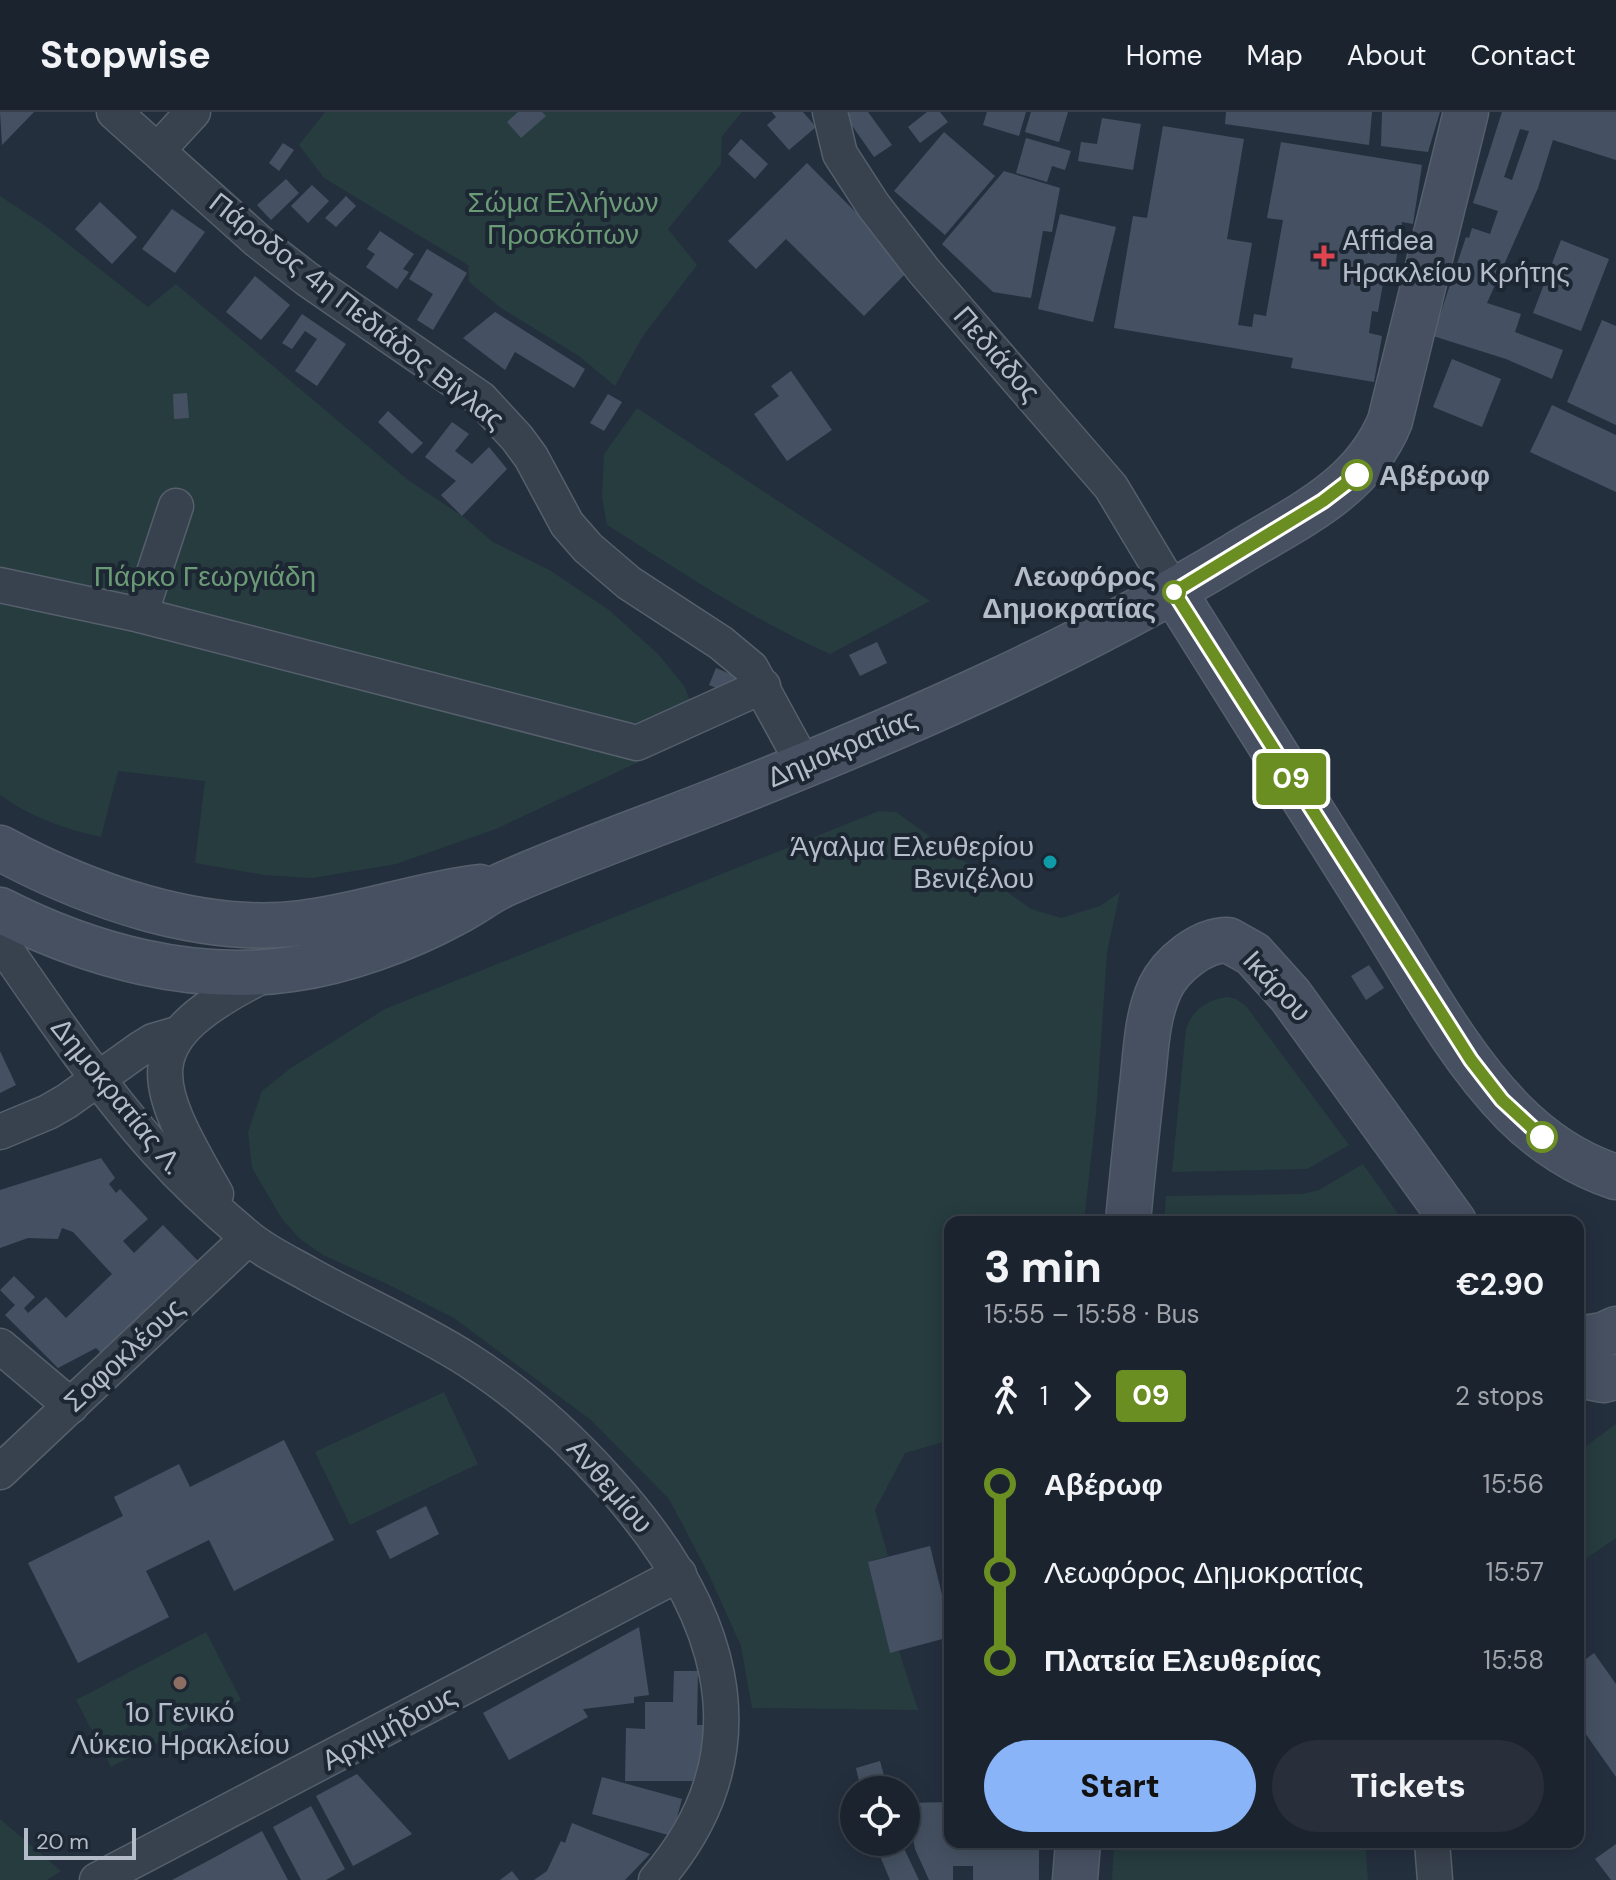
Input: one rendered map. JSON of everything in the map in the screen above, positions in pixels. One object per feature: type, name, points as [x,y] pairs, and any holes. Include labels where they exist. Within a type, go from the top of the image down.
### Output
[{"type":"main road","points":[[1466,112],[1408,398],[1357,475],[1323,501],[1174,592],[1433,1004],[1483,1078],[1517,1116],[1555,1146],[1586,1165],[1616,1177]]},
{"type":"main road","name":"Δημοκρατίας","points":[[0,910],[127,958],[209,973],[268,973],[328,961],[417,931],[460,911],[502,885],[804,765],[1023,669],[1174,592]]},
{"type":"main road","name":"Δημοκρατίας","points":[[0,848],[41,870],[101,894],[168,912],[240,924],[315,922],[420,896],[502,885]]},
{"type":"main road","name":"Ικάρου","points":[[1129,1216],[1147,1045],[1157,997],[1167,976],[1184,959],[1206,946],[1228,940],[1253,954],[1290,995],[1450,1216]]},
{"type":"main road","points":[[1591,1349],[1603,1380],[1616,1377]]},
{"type":"main road","points":[[1075,1880],[1078,1848]]},
{"type":"street","name":"Πάροδος 4η Πεδιάδος Βίγλας","points":[[114,112],[258,241],[307,279],[481,399],[531,457],[567,524],[588,548],[629,583],[721,643],[751,668],[804,765]]},
{"type":"street","points":[[158,150],[193,112]]},
{"type":"street","name":"Πεδιάδος","points":[[830,112],[840,154],[873,205],[924,271],[1111,487],[1174,592]]},
{"type":"street","points":[[140,615],[176,506]]},
{"type":"street","points":[[0,585],[140,615],[637,743],[763,686]]},
{"type":"street","name":"Δημοκρατίας Λ.","points":[[0,941],[99,1078],[159,1154],[241,1232]]},
{"type":"street","points":[[241,1232],[180,1129],[164,1082],[165,1061],[177,1034],[197,1015],[268,973]]},
{"type":"street","points":[[0,1132],[48,1112],[153,1041],[177,1034]]},
{"type":"street","name":"Σοφοκλέους","points":[[0,1472],[71,1406],[241,1232]]},
{"type":"street","name":"Ανθεμίου","points":[[241,1232],[311,1276],[465,1358],[521,1396],[566,1436],[629,1504],[679,1574],[713,1649],[721,1694],[720,1736],[713,1778],[701,1811],[683,1843],[656,1880]]},
{"type":"street","points":[[0,1346],[71,1406]]},
{"type":"street","name":"Αρχιμήδους","points":[[97,1880],[679,1574]]},
{"type":"street","points":[[1432,1848],[1435,1880]]},
{"type":"green space","name":"Σώμα Ελλήνων Προσκόπων","points":[[325,112],[742,112],[722,136],[721,164],[668,229],[697,265],[643,336],[615,386],[579,356],[501,308],[469,282],[468,265],[324,178],[299,145]]},
{"type":"green space","name":"Πάρκο Γεωργιάδη","points":[[0,196],[44,225],[148,307],[176,284],[408,480],[465,518],[493,542],[551,571],[609,610],[658,654],[684,686],[693,707],[677,744],[496,829],[396,864],[312,878],[264,875],[195,863],[205,781],[118,771],[101,837],[48,821],[0,795]]},
{"type":"green space","points":[[637,408],[930,601],[830,654],[744,610],[607,525],[602,497],[604,454]]},
{"type":"green space","points":[[879,811],[896,812],[1031,909],[1061,918],[1100,906],[1120,892],[1107,952],[1096,1114],[1085,1216],[944,1216],[944,1442],[905,1453],[875,1510],[888,1556],[868,1562],[890,1652],[899,1651],[918,1710],[752,1708],[741,1646],[709,1575],[669,1499],[591,1420],[454,1318],[323,1255],[300,1239],[282,1219],[252,1168],[248,1132],[262,1091],[291,1068],[385,1009]]},
{"type":"green space","points":[[1227,997],[1246,1006],[1349,1145],[1307,1169],[1172,1172],[1186,1029],[1202,1007],[1213,1000]]},
{"type":"green space","points":[[1363,1164],[1399,1216],[1164,1216],[1166,1196],[1303,1194],[1319,1190]]},
{"type":"green space","points":[[444,1392],[478,1464],[350,1525],[315,1452]]},
{"type":"green space","points":[[1616,1424],[1616,1538],[1584,1560],[1584,1448]]},
{"type":"green space","points":[[206,1632],[241,1700],[111,1767],[76,1700]]},
{"type":"green space","points":[[0,1819],[61,1871],[47,1880],[0,1880]]},
{"type":"green space","points":[[1114,1848],[1365,1848],[1368,1880],[1112,1880]]},
{"type":"building","points":[[0,112],[34,112],[2,145]]},
{"type":"building","points":[[518,112],[542,112],[546,116],[521,138],[507,122]]},
{"type":"building","points":[[772,112],[803,112],[816,127],[789,150],[767,125],[776,117]]},
{"type":"building","points":[[850,112],[868,112],[892,145],[874,157],[846,117]]},
{"type":"building","points":[[927,112],[940,112],[948,122],[920,143],[908,127]]},
{"type":"building","points":[[987,112],[1026,112],[1019,136],[983,125]]},
{"type":"building","points":[[1031,112],[1068,112],[1059,142],[1025,132]]},
{"type":"building","points":[[1226,112],[1372,112],[1369,145],[1225,124]]},
{"type":"building","points":[[1382,112],[1440,112],[1428,152],[1381,146]]},
{"type":"building","points":[[1502,112],[1616,112],[1616,160],[1553,140],[1538,188],[1487,303],[1521,314],[1515,332],[1563,350],[1552,379],[1506,359],[1433,336],[1466,237],[1469,238],[1472,228],[1490,234],[1498,211],[1473,203]],"holes":[[[1520,129],[1529,131],[1512,180],[1504,177]]]},
{"type":"building","points":[[1102,118],[1141,124],[1133,170],[1078,161],[1081,142],[1097,144]]},
{"type":"building","points":[[1163,126],[1244,139],[1227,239],[1252,243],[1238,325],[1252,327],[1254,314],[1266,316],[1283,220],[1267,218],[1281,142],[1422,165],[1413,224],[1402,222],[1395,267],[1386,266],[1378,312],[1372,311],[1369,333],[1382,336],[1374,382],[1291,368],[1293,358],[1114,328],[1133,216],[1147,218]]},
{"type":"building","points":[[944,132],[995,176],[945,235],[894,191]]},
{"type":"building","points":[[1026,138],[1071,151],[1065,170],[1052,166],[1047,182],[1016,173]]},
{"type":"building","points":[[741,139],[768,164],[755,179],[728,154]]},
{"type":"building","points":[[283,143],[294,150],[279,171],[269,163]]},
{"type":"building","points":[[807,163],[911,268],[864,316],[786,239],[756,269],[728,241]]},
{"type":"building","points":[[1004,171],[1060,188],[1052,232],[1043,231],[1031,298],[993,292],[942,244]]},
{"type":"building","points":[[286,179],[299,193],[271,220],[257,205]]},
{"type":"building","points":[[312,185],[329,201],[308,223],[291,206]]},
{"type":"building","points":[[346,196],[356,206],[336,227],[325,218]]},
{"type":"building","points":[[100,202],[137,237],[112,264],[75,229]]},
{"type":"building","points":[[172,209],[205,232],[175,273],[142,249]]},
{"type":"building","points":[[1060,214],[1116,227],[1093,322],[1038,309]]},
{"type":"building","points":[[380,231],[414,254],[403,269],[409,272],[397,289],[366,267],[375,254],[367,249]]},
{"type":"building","points":[[1561,240],[1609,259],[1581,331],[1533,313]]},
{"type":"building","points":[[427,249],[467,273],[433,330],[417,320],[433,294],[409,279]]},
{"type":"building","points":[[255,276],[290,305],[261,340],[226,312]]},
{"type":"building","points":[[495,312],[585,369],[574,388],[515,352],[505,370],[463,338]]},
{"type":"building","points":[[302,314],[346,344],[317,386],[295,371],[317,339],[305,331],[292,349],[282,343]]},
{"type":"building","points":[[1602,320],[1616,326],[1616,425],[1567,402]]},
{"type":"building","points":[[1452,359],[1501,379],[1482,427],[1433,407]]},
{"type":"building","points":[[791,371],[832,430],[787,461],[754,414],[779,396],[771,386]]},
{"type":"building","points":[[187,393],[189,418],[174,419],[173,394]]},
{"type":"building","points":[[608,394],[622,402],[604,431],[590,423]]},
{"type":"building","points":[[1552,405],[1616,435],[1616,492],[1530,452]]},
{"type":"building","points":[[388,411],[423,443],[412,454],[378,422]]},
{"type":"building","points":[[452,422],[469,434],[455,451],[472,464],[489,447],[507,469],[462,516],[441,495],[456,481],[425,457]]},
{"type":"building","points":[[877,642],[887,663],[860,676],[849,655]]},
{"type":"building","points":[[716,668],[740,678],[733,695],[709,685]]},
{"type":"building","points":[[1369,965],[1384,988],[1366,1000],[1351,976]]},
{"type":"building","points":[[0,1051],[16,1085],[0,1093]]},
{"type":"building","points":[[101,1158],[115,1178],[109,1184],[116,1193],[120,1189],[148,1219],[123,1241],[134,1253],[163,1225],[200,1263],[104,1356],[96,1348],[58,1368],[5,1315],[15,1305],[0,1290],[14,1276],[35,1297],[24,1308],[28,1313],[46,1297],[66,1318],[112,1274],[73,1232],[62,1228],[58,1239],[28,1238],[0,1248],[0,1190]]},
{"type":"building","points":[[284,1440],[334,1540],[234,1591],[209,1540],[146,1571],[169,1617],[78,1663],[28,1563],[123,1516],[114,1497],[179,1464],[190,1487]]},
{"type":"building","points":[[426,1506],[439,1534],[390,1559],[376,1531]]},
{"type":"building","points":[[930,1546],[944,1603],[944,1639],[890,1653],[868,1562]]},
{"type":"building","points":[[639,1627],[649,1695],[634,1697],[634,1703],[583,1709],[588,1717],[509,1760],[483,1713]]},
{"type":"building","points":[[1594,1653],[1616,1684],[1616,1777],[1584,1732],[1584,1660]]},
{"type":"building","points":[[674,1671],[698,1671],[697,1725],[704,1725],[703,1781],[625,1781],[626,1728],[645,1729],[645,1702],[673,1702]]},
{"type":"building","points":[[880,1761],[884,1776],[858,1776],[856,1768]]},
{"type":"building","points":[[357,1774],[412,1834],[353,1866],[316,1796]]},
{"type":"building","points":[[602,1777],[682,1799],[672,1836],[592,1814]]},
{"type":"building","points":[[944,1802],[944,1848],[1039,1848],[1039,1880],[973,1880],[973,1866],[953,1866],[953,1880],[929,1880],[918,1856],[920,1803]]},
{"type":"building","points":[[311,1806],[345,1869],[326,1880],[301,1880],[273,1827]]},
{"type":"building","points":[[572,1823],[650,1854],[625,1880],[534,1880],[547,1871],[561,1841],[565,1843]]},
{"type":"building","points":[[262,1831],[288,1880],[172,1880],[217,1856]]},
{"type":"building","points":[[1616,1844],[1616,1880],[1611,1880],[1595,1859]]},
{"type":"building","points":[[880,1856],[908,1856],[919,1880],[890,1880]]},
{"type":"building","points":[[512,1871],[519,1880],[500,1880]]},
{"type":"bus line","name":"09","points":[[1357,475],[1323,501],[1174,592],[1433,1004],[1483,1078],[1517,1116],[1542,1137]]},
{"type":"place","name":"Affidea Ηρακλείου Κρήτης","points":[[1324,256]]},
{"type":"place","name":"Αβέρωφ","points":[[1357,475]]},
{"type":"place","name":"Λεωφόρος Δημοκρατίας","points":[[1174,592]]},
{"type":"place","name":"Άγαλμα Ελευθερίου Βενιζέλου","points":[[1050,862]]},
{"type":"place","name":"1ο Γενικό Λύκειο Ηρακλείου","points":[[180,1683]]}]
